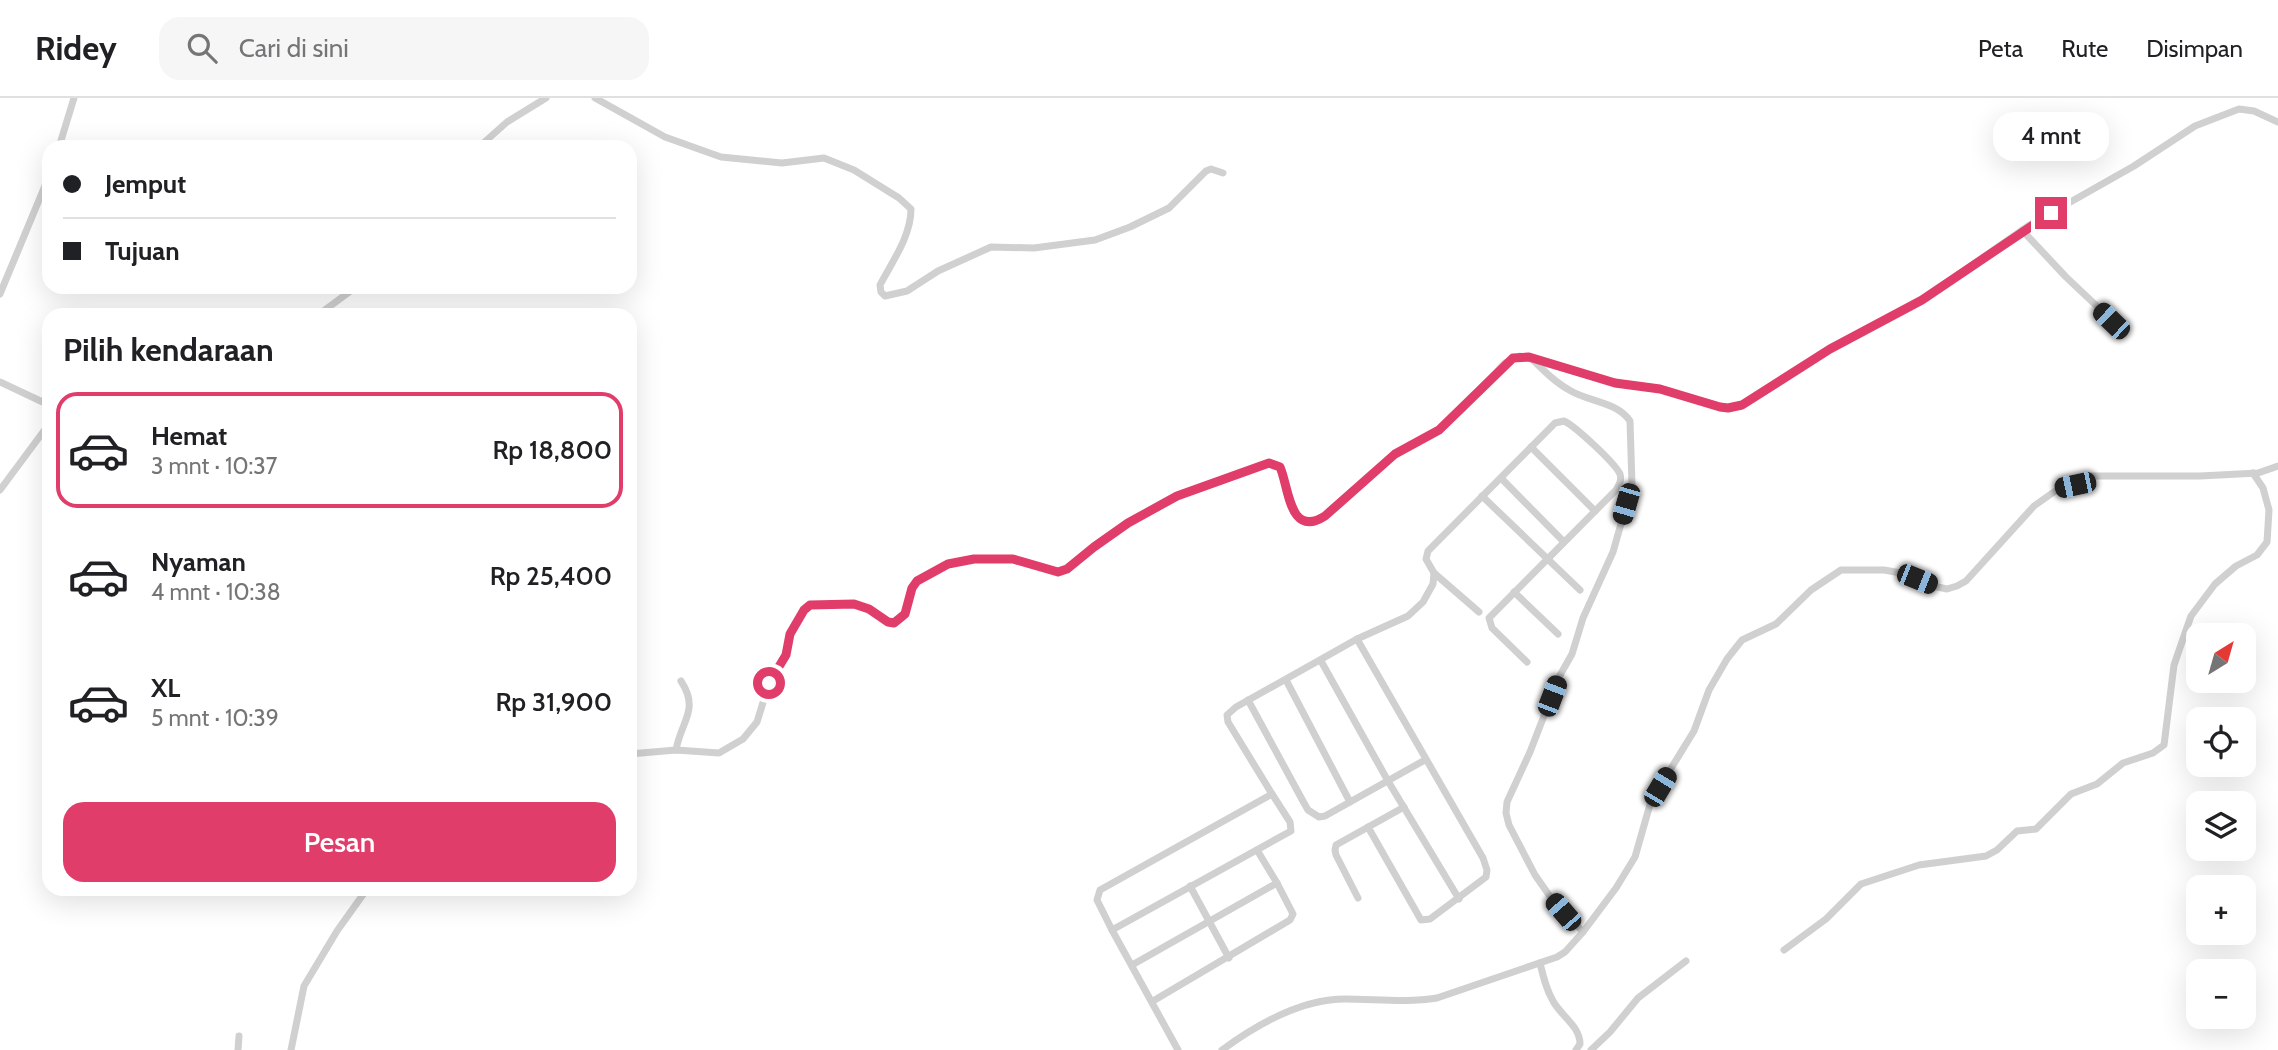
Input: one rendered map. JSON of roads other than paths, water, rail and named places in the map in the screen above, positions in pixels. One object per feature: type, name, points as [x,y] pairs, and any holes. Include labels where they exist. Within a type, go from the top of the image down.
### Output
[{"type":"street","points":[[61,140],[74,98]]},
{"type":"street","points":[[487,140],[507,122],[546,98]]},
{"type":"street","points":[[595,98],[665,137],[721,157],[782,163],[824,158],[854,170],[899,198],[911,209],[911,215],[902,242],[880,285],[885,296],[907,291],[938,271],[991,247],[1034,248],[1095,240],[1130,228],[1169,208],[1211,169],[1223,173]]},
{"type":"street","points":[[637,753],[676,750],[719,753],[751,732],[757,722],[769,683],[786,655],[790,634],[804,610],[810,605],[854,604],[894,623],[905,614],[912,588],[917,581],[948,564],[974,559],[1013,559],[1058,572],[1067,569],[1128,523],[1177,496],[1269,463],[1280,467],[1290,504],[1298,517],[1315,521],[1325,516],[1395,454],[1439,430],[1462,410],[1505,363],[1520,356],[1615,383],[1660,389],[1720,407],[1749,403],[1830,349],[1922,300],[2022,230],[2209,119],[2247,109],[2278,122]]},
{"type":"street","points":[[0,294],[42,193]]},
{"type":"street","points":[[2022,230],[2066,277],[2120,328]]},
{"type":"street","points":[[328,308],[346,294]]},
{"type":"street","points":[[1532,359],[1572,392],[1614,407],[1630,421],[1632,485],[1613,552],[1507,802],[1509,825],[1535,875],[1549,895],[1583,932]]},
{"type":"street","points":[[0,382],[42,402]]},
{"type":"street","points":[[1479,612],[1434,573],[1427,563],[1426,554],[1531,447],[1559,421],[1568,422],[1579,430],[1620,475],[1616,490],[1489,618],[1496,632],[1527,662]]},
{"type":"street","points":[[0,490],[42,433]]},
{"type":"street","points":[[1531,447],[1595,511]]},
{"type":"street","points":[[1222,1050],[1239,1038],[1298,1008],[1342,999],[1402,1001],[1437,998],[1565,952],[1616,888],[1635,857],[1651,801],[1694,731],[1709,690],[1727,659],[1742,640],[1780,621],[1827,577],[1841,570],[1884,570],[1947,589],[1966,582],[2034,506],[2058,489],[2075,485],[2084,478],[2200,477],[2253,473],[2278,466]]},
{"type":"street","points":[[1784,950],[1826,919],[1861,884],[1919,865],[1986,856],[1997,850],[2017,831],[2036,828],[2071,794],[2098,784],[2123,762],[2153,753],[2164,744],[2174,665],[2191,615],[2215,584],[2236,566],[2257,555],[2267,542],[2269,510],[2263,488],[2253,473]]},
{"type":"street","points":[[1501,478],[1564,542]]},
{"type":"street","points":[[1482,496],[1580,590]]},
{"type":"street","points":[[1112,930],[1291,831],[1290,822],[1226,718],[1236,707],[1357,639],[1402,620],[1414,611],[1430,592],[1434,573]]},
{"type":"street","points":[[1514,592],[1558,634]]},
{"type":"street","points":[[1357,639],[1483,858],[1487,870],[1483,880],[1430,919],[1421,920],[1368,827]]},
{"type":"street","points":[[1321,661],[1388,781],[1459,899]]},
{"type":"street","points":[[1286,680],[1350,802]]},
{"type":"street","points":[[676,750],[678,736],[690,711],[688,695],[681,681]]},
{"type":"street","points":[[1248,700],[1308,810],[1319,817],[1425,760]]},
{"type":"street","points":[[1178,1050],[1097,900],[1100,890],[1272,794]]},
{"type":"street","points":[[1358,898],[1335,850],[1342,841],[1404,807]]},
{"type":"street","points":[[1153,1001],[1292,918],[1293,914],[1257,850]]},
{"type":"street","points":[[1132,965],[1277,883]]},
{"type":"street","points":[[1190,886],[1229,958]]},
{"type":"street","points":[[291,1050],[304,986],[362,896]]},
{"type":"street","points":[[1591,1050],[1611,1032],[1639,998],[1686,961]]},
{"type":"street","points":[[1540,963],[1553,1003],[1578,1033],[1580,1044],[1576,1050]]},
{"type":"street","points":[[238,1050],[239,1036]]}]
